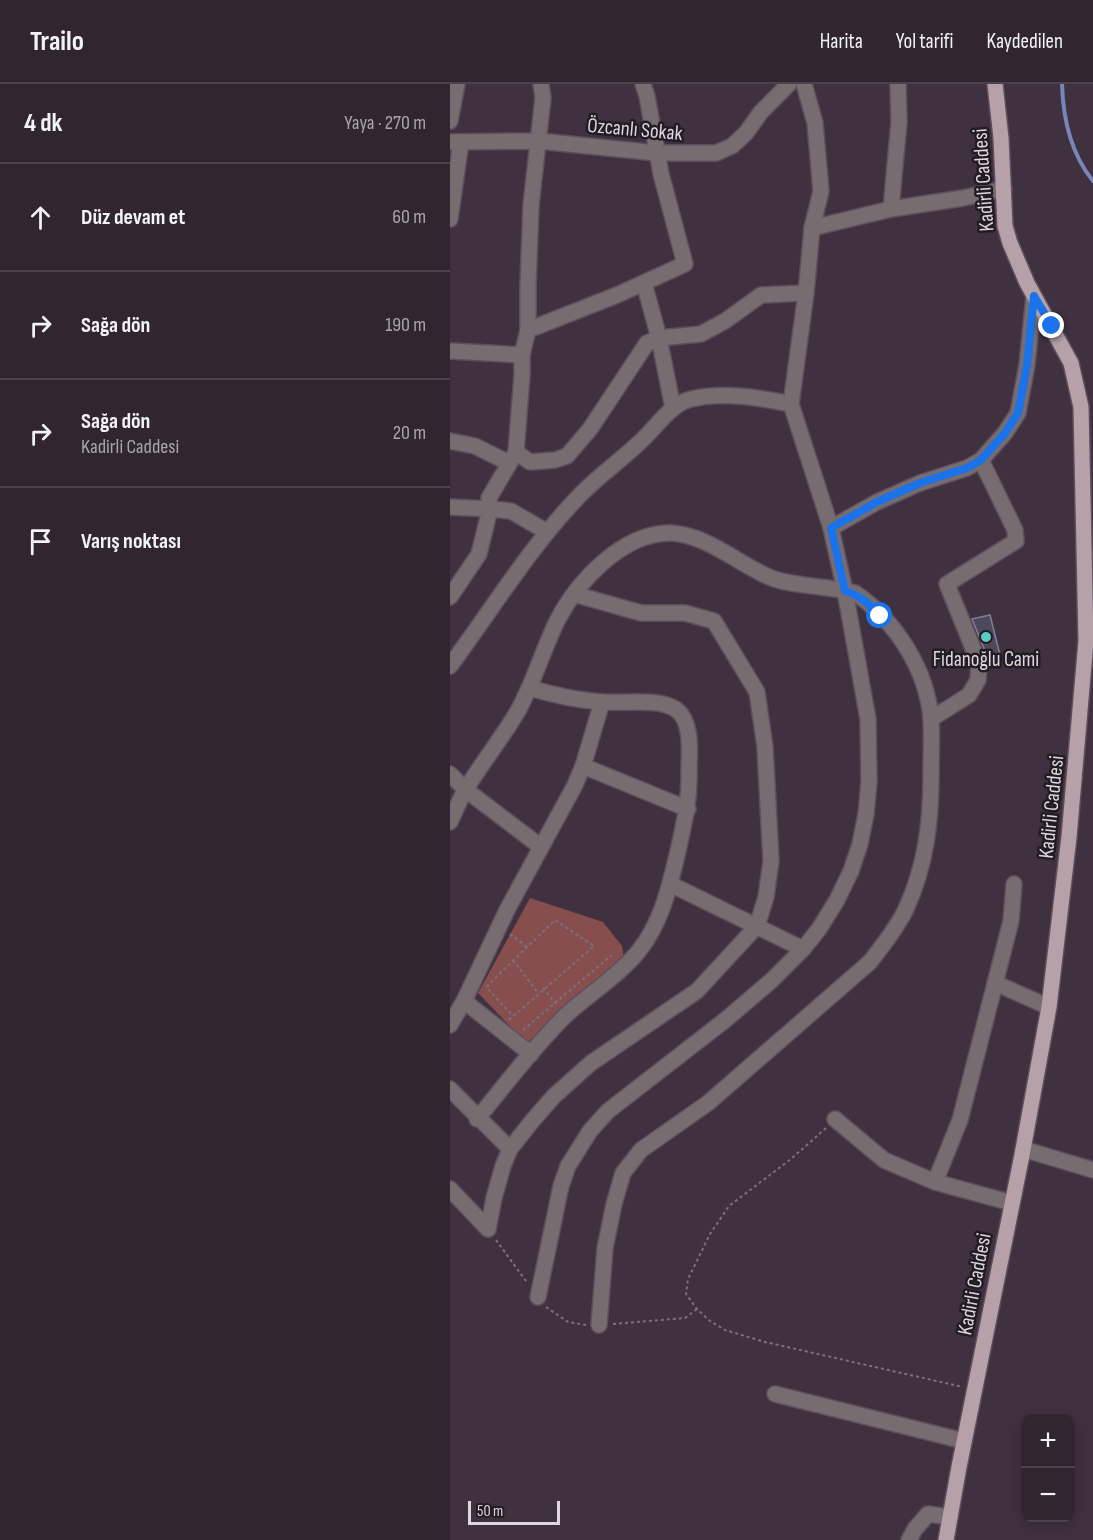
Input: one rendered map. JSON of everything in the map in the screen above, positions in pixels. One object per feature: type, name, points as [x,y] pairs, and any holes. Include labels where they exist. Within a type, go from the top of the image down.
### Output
[{"type":"main road","name":"Kadirli Caddesi","points":[[946,1540],[1049,1007],[1069,837],[1086,641],[1081,406],[1071,363],[1016,261],[1005,226],[1001,138],[995,84]]},
{"type":"street","points":[[450,121],[457,84]]},
{"type":"street","points":[[450,597],[478,554],[489,509],[489,498],[513,457],[522,355],[528,330],[531,205],[543,98],[541,84]]},
{"type":"street","points":[[528,330],[685,264],[657,153],[643,84]]},
{"type":"street","name":"Özcanlı Sokak","points":[[456,142],[539,141],[657,153],[716,153],[732,146],[746,133],[761,112],[789,84]]},
{"type":"street","points":[[538,1297],[561,1186],[568,1166],[590,1131],[608,1111],[771,981],[803,949],[837,900],[851,871],[860,844],[866,813],[869,772],[868,720],[845,591],[831,528],[791,404],[812,228],[821,192],[815,123],[804,84]]},
{"type":"street","points":[[891,209],[899,122],[898,84]]},
{"type":"street","points":[[450,219],[456,142]]},
{"type":"street","points":[[812,228],[891,209],[1004,189]]},
{"type":"street","points":[[644,283],[659,338],[673,408]]},
{"type":"street","points":[[450,441],[530,462],[555,460],[567,456],[590,429],[647,343],[659,338],[701,334],[725,321],[761,296],[806,293]]},
{"type":"street","points":[[831,528],[877,502],[920,483],[967,468],[981,460],[1005,433],[1018,413],[1027,365],[1034,296]]},
{"type":"street","points":[[450,351],[522,355]]},
{"type":"street","points":[[450,666],[547,532],[583,492],[639,443],[673,408],[690,399],[705,397],[737,396],[791,404]]},
{"type":"street","points":[[931,719],[969,695],[978,680],[979,663],[947,584],[1016,541],[1016,530],[981,460]]},
{"type":"street","points":[[450,507],[511,511],[547,532]]},
{"type":"street","points":[[450,822],[466,790],[508,727],[530,688],[558,620],[574,594],[590,575],[620,549],[653,534],[672,533],[692,537],[773,578],[855,594],[866,601],[894,631],[910,653],[927,695],[931,719],[930,820],[926,852],[906,910],[890,937],[870,962],[708,1103],[641,1150],[623,1173],[605,1248],[599,1325]]},
{"type":"street","points":[[488,1229],[498,1182],[510,1149],[554,1096],[583,1070],[697,991],[757,926],[771,861],[765,747],[757,692],[714,621],[685,613],[641,613],[574,594]]},
{"type":"street","points":[[477,1119],[565,1016],[638,952],[650,935],[661,916],[688,809],[690,787],[688,733],[685,720],[670,705],[602,702],[556,696],[530,688]]},
{"type":"street","points":[[450,1025],[464,1002],[500,925],[583,766],[602,702]]},
{"type":"street","points":[[583,766],[688,809]]},
{"type":"street","points":[[450,774],[466,790],[541,847]]},
{"type":"street","points":[[670,884],[803,949]]},
{"type":"street","points":[[935,1182],[960,1120],[1011,921],[1014,884]]},
{"type":"street","points":[[995,983],[1049,1007]]},
{"type":"street","points":[[464,1002],[531,1054]]},
{"type":"street","points":[[450,1089],[477,1119],[510,1149]]},
{"type":"street","points":[[835,1119],[884,1160],[935,1182],[1012,1203]]},
{"type":"street","points":[[1023,1149],[1093,1170]]},
{"type":"street","points":[[450,1189],[488,1229]]},
{"type":"street","points":[[775,1394],[964,1441]]},
{"type":"street","points":[[909,1540],[928,1514],[950,1517]]},
{"type":"path","points":[[508,1020],[513,1016],[543,988],[594,946],[555,920],[488,985],[487,988],[513,1016]]},
{"type":"path","points":[[500,925],[527,947]]},
{"type":"path","points":[[521,1032],[612,955]]},
{"type":"path","points":[[513,960],[538,993]]},
{"type":"path","points":[[543,988],[565,1016]]},
{"type":"path","points":[[835,1119],[791,1159],[729,1206],[710,1234],[688,1279],[686,1294],[697,1309],[724,1330],[765,1342],[974,1390]]},
{"type":"path","points":[[488,1229],[538,1297],[552,1313],[568,1322],[589,1326],[685,1318],[697,1309]]},
{"type":"shaded area","points":[[530,898],[603,922],[622,946],[625,965],[528,1045],[478,993]]},
{"type":"building","name":"Fidanoğlu Cami","points":[[990,615],[1000,655],[988,658],[972,619]]},
{"type":"waterway","points":[[1062,84],[1066,123],[1079,159],[1093,181]]},
{"type":"place","name":"Fidanoğlu Cami","points":[[986,637]]},
{"type":"route","points":[[880,616],[866,601],[845,591],[831,528],[877,502],[920,483],[967,468],[981,460],[1005,433],[1018,413],[1027,365],[1034,296],[1052,326]]}]
